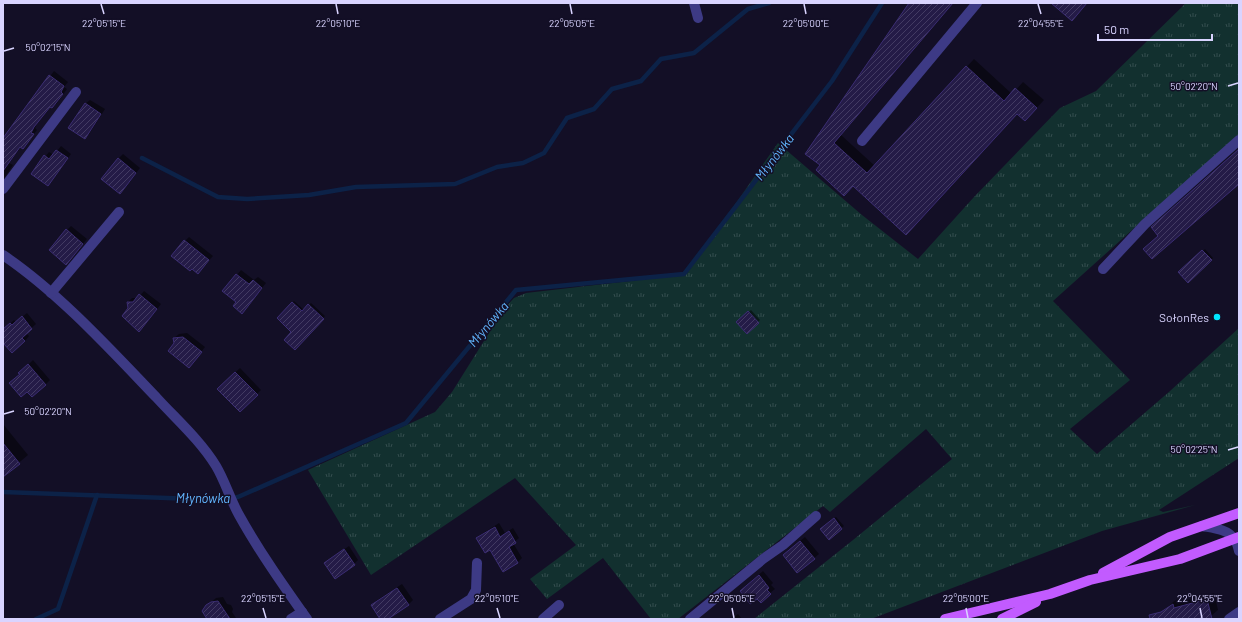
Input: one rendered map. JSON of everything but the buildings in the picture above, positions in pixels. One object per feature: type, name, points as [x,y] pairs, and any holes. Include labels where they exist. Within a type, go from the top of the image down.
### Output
[{"type":"main road","points":[[1090,580],[1170,537],[1239,513]]},
{"type":"main road","points":[[945,619],[1050,594],[1090,580],[1180,559],[1237,538]]},
{"type":"main road","points":[[1002,619],[1050,594]]},
{"type":"street","points":[[694,3],[698,18]]},
{"type":"street","points":[[862,141],[977,3]]},
{"type":"street","points":[[3,189],[76,92]]},
{"type":"street","points":[[1103,268],[1145,224],[1239,140]]},
{"type":"street","points":[[51,293],[119,212]]},
{"type":"street","points":[[3,255],[51,293],[121,361],[186,429],[216,465],[238,514],[304,615],[291,619]]},
{"type":"street","points":[[690,619],[763,559],[783,545],[816,516]]},
{"type":"street","points":[[1202,526],[1215,528],[1237,538],[1239,551]]},
{"type":"street","points":[[440,619],[471,599],[476,590],[477,563]]},
{"type":"street","points":[[543,619],[559,605]]},
{"type":"street","points":[[1229,619],[1239,612]]},
{"type":"green space","points":[[1186,3],[1239,3],[1239,134],[1053,301],[1130,380],[1070,429],[1097,454],[1170,391],[1239,328],[1239,458],[1159,510],[1163,512],[1195,505],[1102,531],[871,619],[754,619],[952,459],[926,429],[830,512],[823,506],[678,619],[651,619],[603,558],[547,599],[530,579],[576,545],[515,478],[371,575],[308,470],[435,412],[452,392],[504,309],[514,298],[526,293],[665,277],[683,272],[694,263],[778,143],[862,215],[918,259],[974,197],[1060,108],[1096,91]]},
{"type":"waterway","points":[[142,158],[218,197],[247,199],[309,195],[356,187],[455,184],[497,167],[523,163],[544,153],[567,118],[594,109],[612,89],[641,81],[661,59],[694,53],[748,9],[769,3]]},
{"type":"waterway","name":"Młynówka","points":[[3,492],[222,500],[238,497],[406,423],[516,290],[684,274],[832,81],[882,3]]},
{"type":"waterway","points":[[36,619],[58,609],[97,495]]},
{"type":"place","name":"SołonRes","points":[[1217,317]]}]
